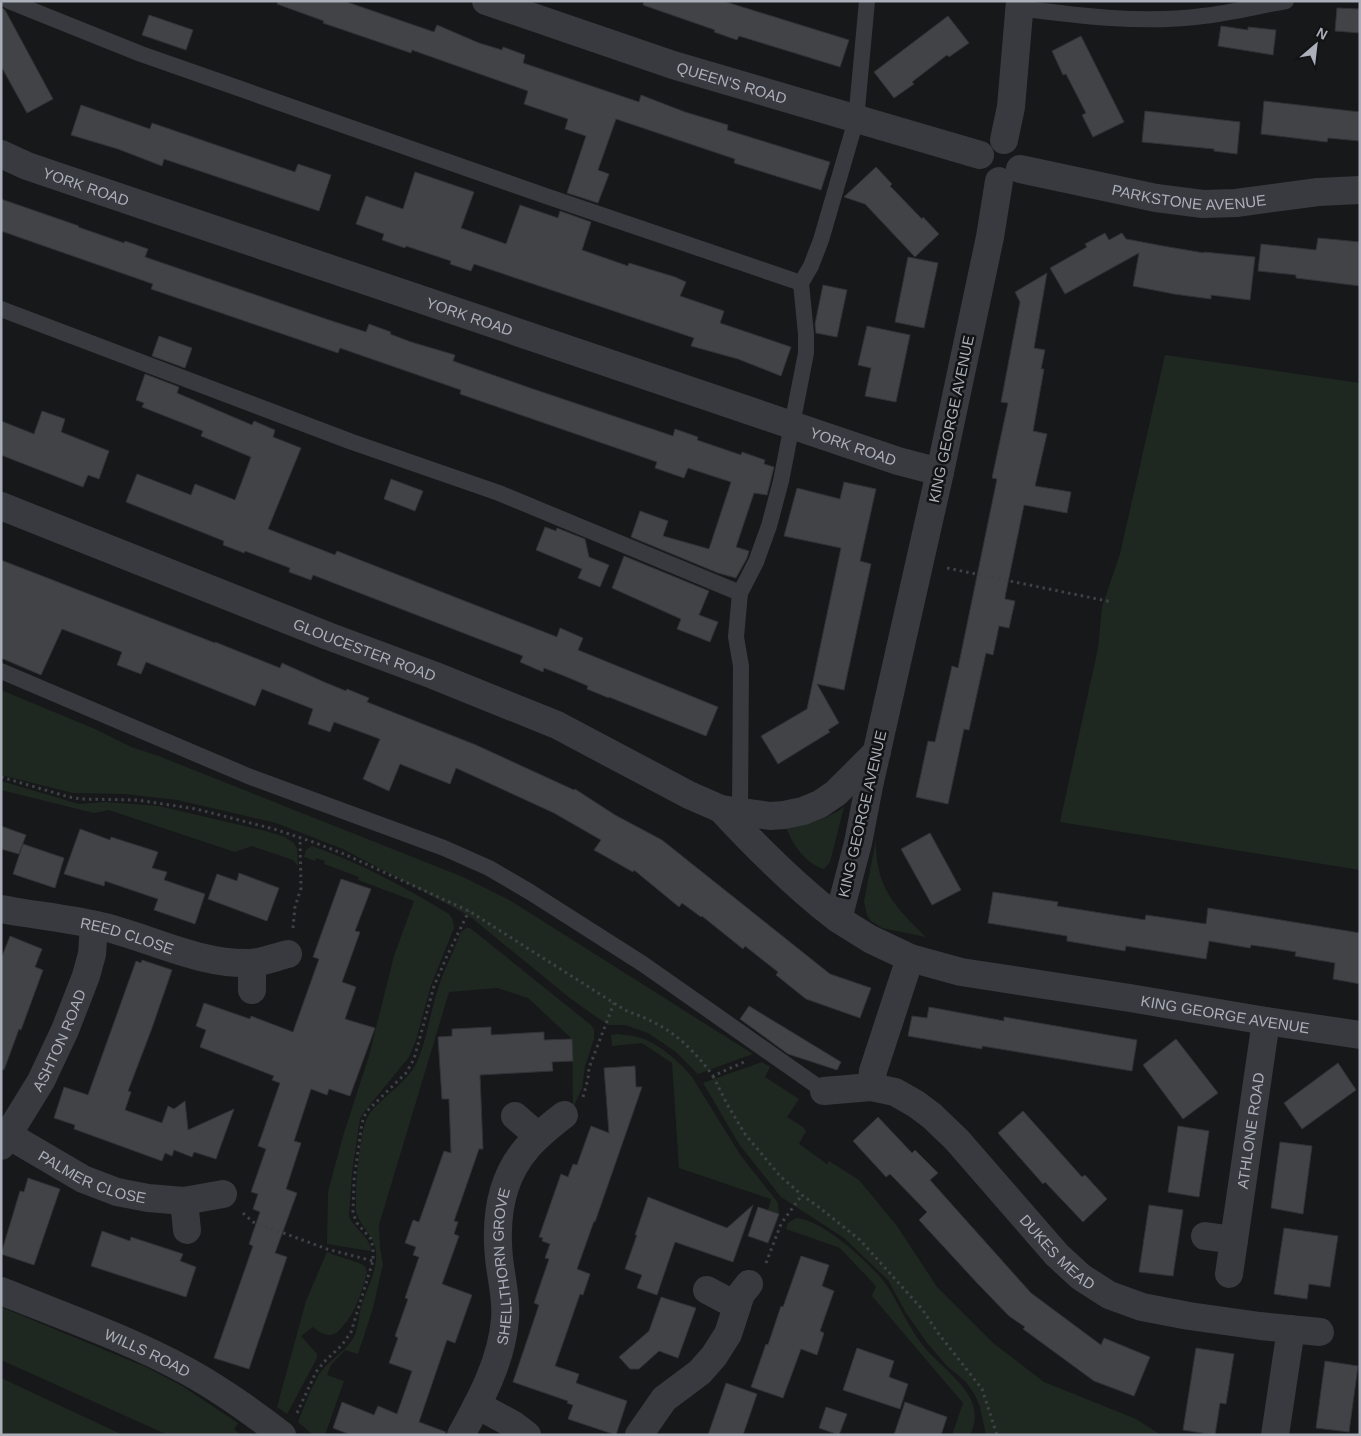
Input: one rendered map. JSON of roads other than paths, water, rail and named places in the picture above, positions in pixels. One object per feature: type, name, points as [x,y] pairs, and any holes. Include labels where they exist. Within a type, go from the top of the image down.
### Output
[{"type":"street","name":"QUEEN'S ROAD","points":[[486,1],[673,66],[980,155]]},
{"type":"street","points":[[1009,175],[986,175],[982,169],[980,155],[987,144],[998,139],[1004,140],[1011,107],[1019,5]]},
{"type":"street","name":"KING GEORGE AVENUE","points":[[1004,140],[1010,142],[1019,150],[1022,156],[1009,175],[990,237],[858,843],[838,919],[870,939],[910,958],[961,972],[1360,1035]]},
{"type":"street","name":"YORK ROAD","points":[[1,154],[26,166],[898,461],[940,472]]},
{"type":"street","name":"PARKSTONE AVENUE","points":[[1009,175],[1203,204],[1236,203],[1318,192],[1360,190]]},
{"type":"street","name":"GLOUCESTER ROAD","points":[[1,506],[557,725],[690,795],[730,810],[770,816],[784,816],[803,811],[820,804],[836,793],[877,752]]},
{"type":"street","name":"GLOUCESTER ROAD","points":[[730,810],[749,840],[810,898],[838,919]]},
{"type":"street","name":"REED CLOSE","points":[[1,909],[94,924],[206,958],[252,963],[288,954]]},
{"type":"street","name":"ASHTON ROAD","points":[[4,1140],[41,1081],[65,1030],[86,976],[92,954],[94,924]]},
{"type":"street","points":[[871,1087],[874,1071],[910,958]]},
{"type":"street","points":[[252,963],[252,990]]},
{"type":"street","name":"ATHLONE ROAD","points":[[1229,1274],[1266,1021]]},
{"type":"street","name":"DUKES MEAD","points":[[824,1091],[871,1087],[895,1092],[916,1104],[932,1116],[957,1140],[1057,1255],[1081,1278],[1109,1295],[1142,1307],[1189,1316],[1320,1332]]},
{"type":"street","name":"SHELLTHORN GROVE","points":[[461,1435],[477,1405],[498,1357],[505,1317],[497,1233],[500,1200],[504,1187],[516,1163],[526,1149],[538,1136],[564,1115]]},
{"type":"street","points":[[515,1116],[538,1136]]},
{"type":"street","name":"PALMER CLOSE","points":[[4,1140],[83,1179],[117,1192],[184,1201],[223,1194]]},
{"type":"street","points":[[184,1201],[187,1230]]},
{"type":"street","points":[[1204,1236],[1234,1240]]},
{"type":"street","points":[[639,1435],[664,1399],[700,1372],[714,1356],[728,1334],[743,1295],[707,1290]]},
{"type":"street","name":"WILLS ROAD","points":[[1,1291],[132,1345],[187,1372],[281,1434]]},
{"type":"street","points":[[1276,1435],[1291,1329]]},
{"type":"street","points":[[477,1405],[514,1425],[527,1435]]},
{"type":"lane","points":[[9,1],[150,57],[540,194],[801,283]]},
{"type":"lane","points":[[730,810],[741,666],[736,637],[740,593],[756,562],[769,526],[781,481],[806,353],[801,283],[811,266],[821,240],[856,120],[867,1]]},
{"type":"lane","points":[[1019,5],[1086,16],[1148,19],[1202,16],[1286,1]]},
{"type":"lane","points":[[1,309],[352,442],[499,493],[740,593]]},
{"type":"lane","points":[[1,671],[248,776],[444,848],[489,868],[643,964],[824,1091]]}]
